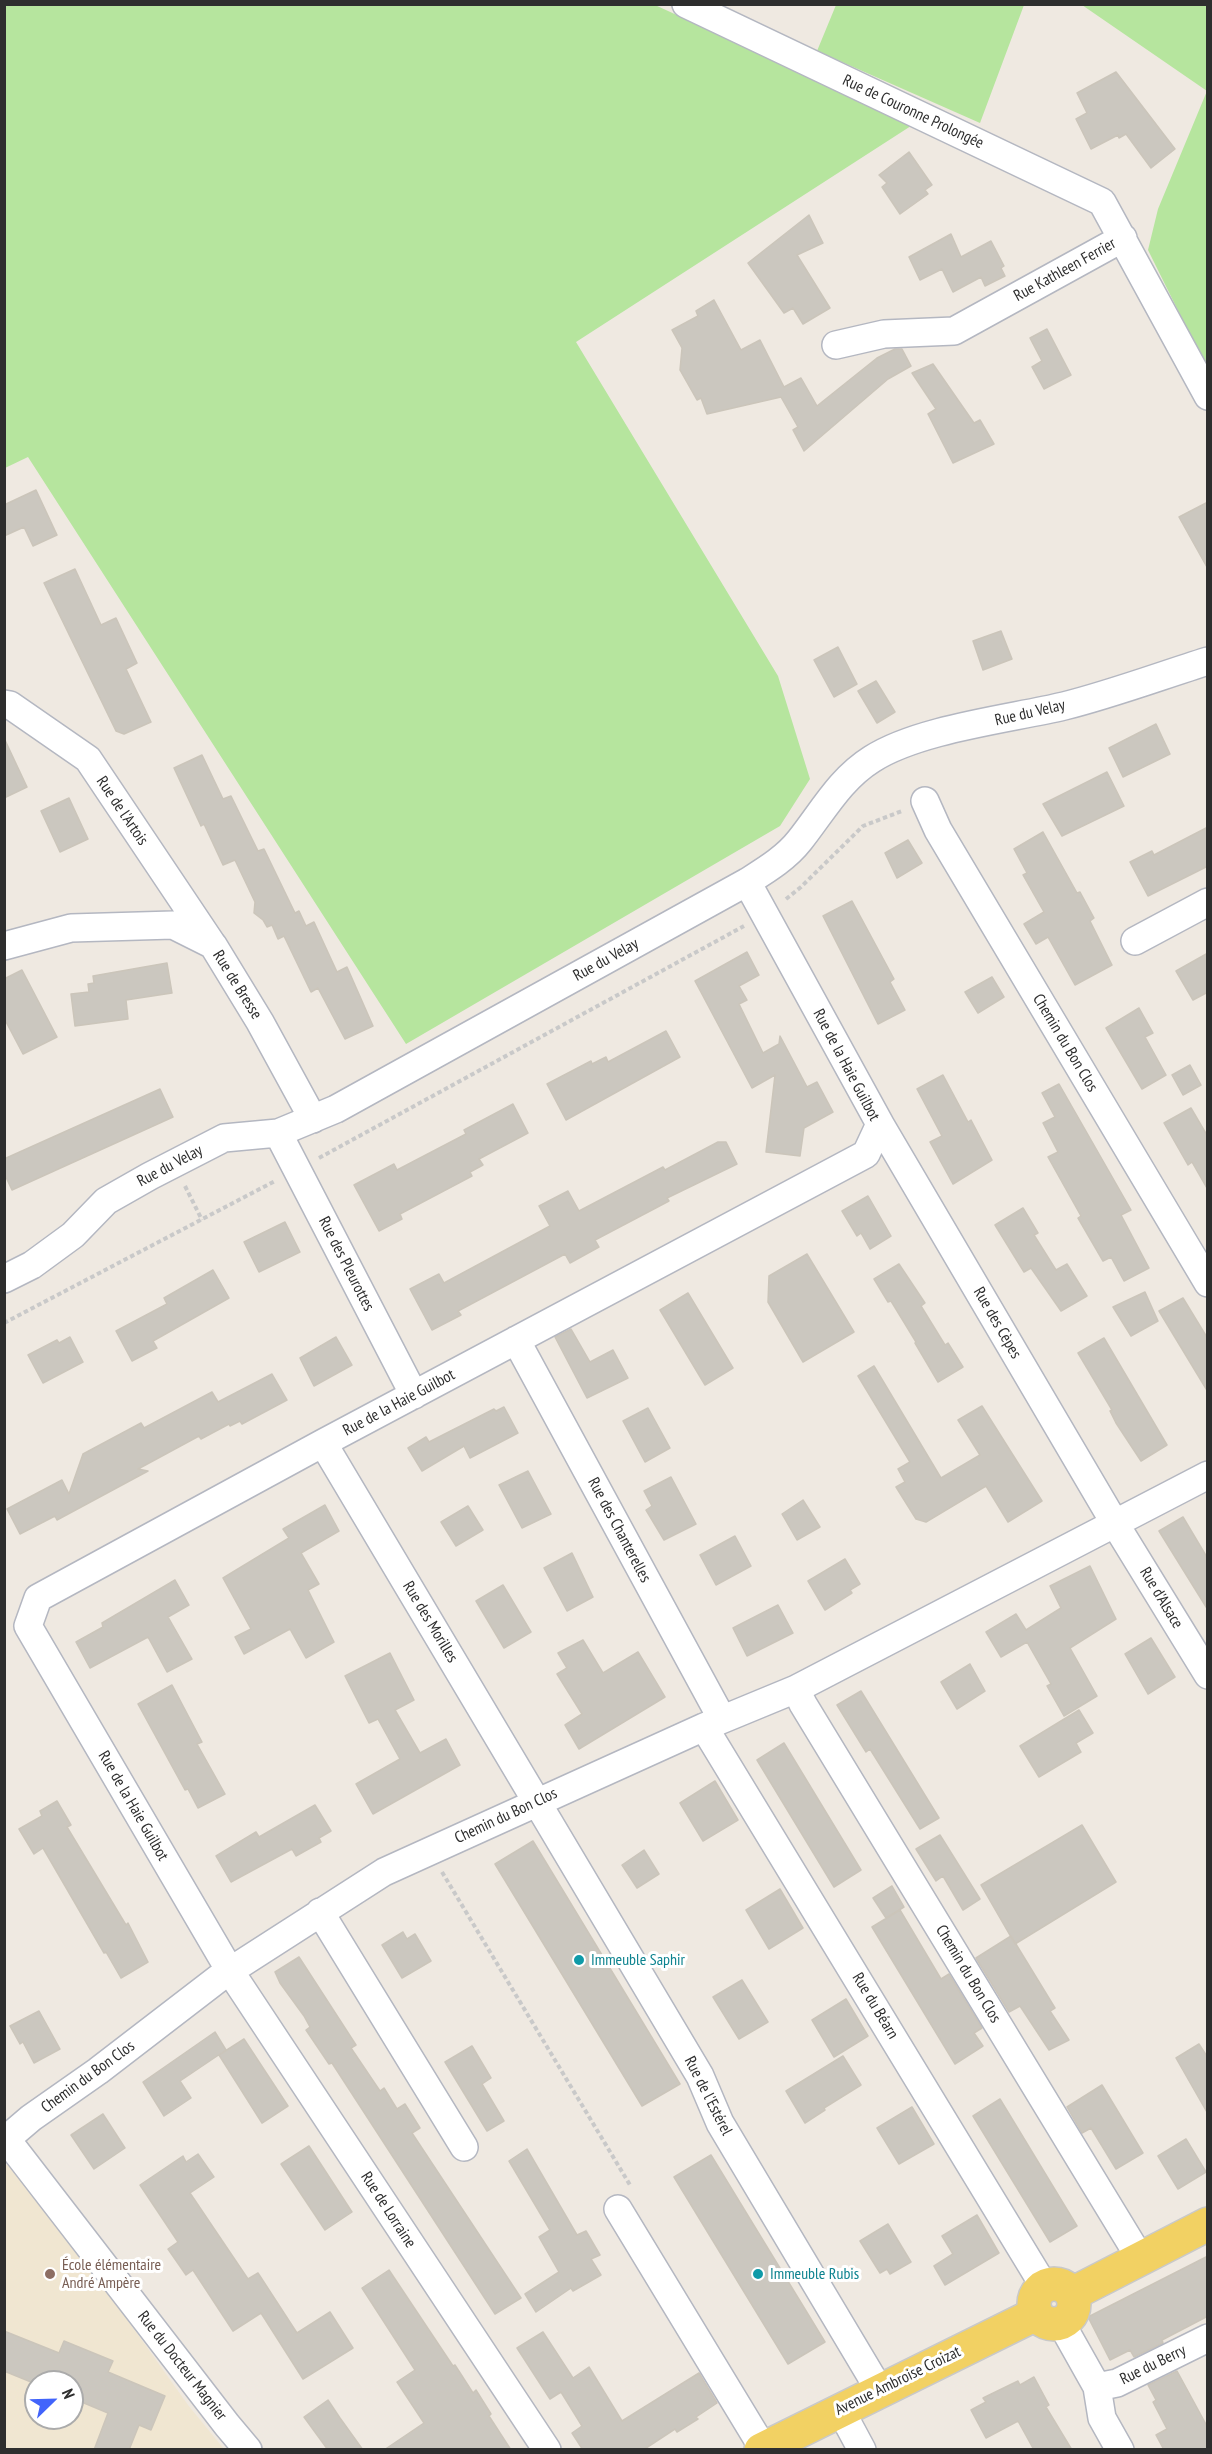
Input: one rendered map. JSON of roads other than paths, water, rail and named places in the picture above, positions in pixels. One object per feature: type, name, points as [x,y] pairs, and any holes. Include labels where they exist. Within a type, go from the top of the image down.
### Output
[{"type":"main road","name":"Avenue Ambroise Croizat","points":[[762,2449],[1208,2224]]},
{"type":"street","name":"Rue de Couronne Prolongée","points":[[686,4],[734,15],[1102,202],[1122,238]]},
{"type":"street","name":"Rue Kathleen Ferrier","points":[[836,345],[884,334],[954,331],[1122,238],[1208,396]]},
{"type":"street","name":"Rue du Velay","points":[[4,1280],[32,1265],[73,1235],[106,1201],[174,1164],[224,1138],[278,1132],[336,1109],[747,882],[775,865],[799,842],[844,780],[873,758],[905,744],[938,734],[1066,705],[1208,661]]},
{"type":"street","name":"Rue de l'Artois","points":[[4,704],[10,705],[88,759],[213,945]]},
{"type":"street","name":"Chemin du Bon Clos","points":[[925,801],[938,830],[1208,1283]]},
{"type":"street","name":"Rue de la Haie Guilbot","points":[[230,1971],[28,1626],[38,1598],[323,1443],[866,1154],[880,1124],[747,882]]},
{"type":"street","points":[[1135,941],[1208,902]]},
{"type":"street","name":"Rue de Bresse","points":[[4,946],[71,928],[173,925],[213,945],[260,1022],[314,1119]]},
{"type":"street","name":"Rue des Cèpes","points":[[880,1124],[1114,1522]]},
{"type":"street","name":"Rue des Pleurottes","points":[[278,1132],[414,1395]]},
{"type":"street","name":"Rue des Chanterelles","points":[[516,1340],[713,1723]]},
{"type":"street","name":"Rue des Morilles","points":[[323,1443],[537,1801]]},
{"type":"street","name":"Chemin du Bon Clos","points":[[5,2139],[230,1971],[384,1872],[537,1801],[796,1689],[1208,1474]]},
{"type":"street","name":"Rue d'Alsace","points":[[1114,1522],[1208,1675]]},
{"type":"street","name":"Chemin du Bon Clos","points":[[796,1689],[809,1714],[1140,2258]]},
{"type":"street","name":"Rue du Béarn","points":[[713,1723],[1053,2304],[1097,2387]]},
{"type":"street","name":"Rue de l'Estérel","points":[[537,1801],[700,2076],[720,2123],[880,2391]]},
{"type":"street","points":[[320,1912],[464,2147]]},
{"type":"street","name":"Rue de Lorraine","points":[[230,1971],[547,2450]]},
{"type":"street","name":"Rue du Docteur Magnier","points":[[5,2139],[227,2425],[249,2450]]},
{"type":"street","points":[[625,2199],[762,2449]]},
{"type":"street","name":"Rue du Berry","points":[[1097,2387],[1117,2383],[1205,2346]]},
{"type":"street","points":[[1097,2387],[1102,2418],[1120,2450]]},
{"type":"street","points":[[840,2409],[862,2450]]},
{"type":"place","name":"Immeuble Saphir","points":[[579,1960]]},
{"type":"place","name":"École élémentaire André Ampère","points":[[50,2274]]},
{"type":"place","name":"Immeuble Rubis","points":[[758,2274]]}]
